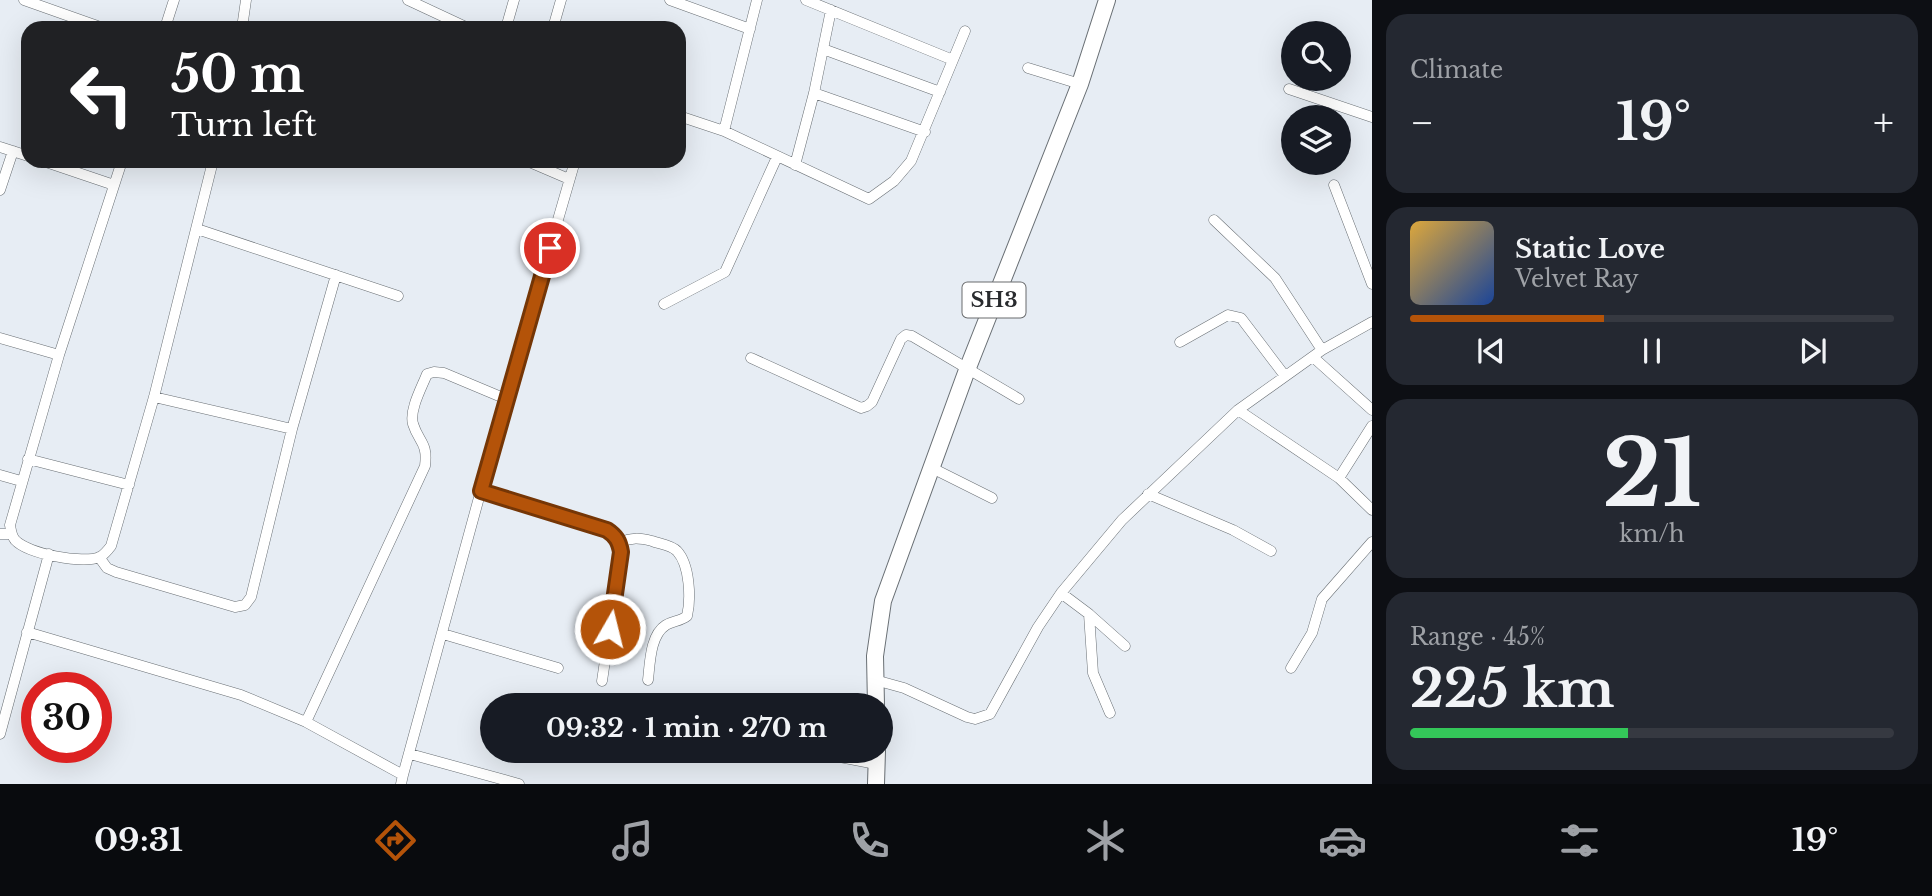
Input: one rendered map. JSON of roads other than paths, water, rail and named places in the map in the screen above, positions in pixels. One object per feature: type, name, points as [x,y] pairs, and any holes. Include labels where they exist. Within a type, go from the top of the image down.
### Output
[{"type":"main road","name":"SH3","points":[[876,693],[876,640],[883,601],[967,370],[1080,84],[1107,0]]},
{"type":"main road","points":[[876,763],[876,784]]},
{"type":"street","points":[[24,0],[83,21]]},
{"type":"street","points":[[54,11],[58,0]]},
{"type":"street","points":[[166,21],[174,0]]},
{"type":"street","points":[[243,21],[246,0]]},
{"type":"street","points":[[408,0],[453,21]]},
{"type":"street","points":[[508,21],[514,0]]},
{"type":"street","points":[[555,21],[561,0]]},
{"type":"street","points":[[670,0],[750,29]]},
{"type":"street","points":[[724,131],[757,0]]},
{"type":"street","points":[[806,0],[953,60]]},
{"type":"street","points":[[795,165],[814,93],[831,10]]},
{"type":"street","points":[[686,118],[724,131],[869,199],[906,169],[925,132],[965,31]]},
{"type":"street","points":[[823,49],[940,92]]},
{"type":"street","points":[[1028,68],[1080,84]]},
{"type":"street","points":[[1295,91],[1372,117]]},
{"type":"street","points":[[814,93],[925,132]]},
{"type":"street","points":[[0,147],[21,154]]},
{"type":"street","points":[[0,190],[13,151]]},
{"type":"street","points":[[664,304],[725,272],[777,157]]},
{"type":"street","points":[[64,168],[114,185]]},
{"type":"street","points":[[120,168],[59,355],[10,525],[11,534],[22,545],[50,555],[80,560],[99,557],[107,552],[111,545],[154,397],[211,168]]},
{"type":"street","points":[[542,168],[569,180]]},
{"type":"street","points":[[27,632],[224,689],[306,722],[402,780],[506,399],[573,168]]},
{"type":"street","points":[[1334,185],[1372,284]]},
{"type":"street","points":[[1214,220],[1275,278],[1322,350]]},
{"type":"street","points":[[197,229],[398,296]]},
{"type":"street","points":[[99,557],[107,568],[116,572],[235,607],[245,606],[251,597],[292,429],[336,275]]},
{"type":"street","points":[[1180,342],[1227,315],[1234,315],[1241,318],[1285,376]]},
{"type":"street","points":[[875,680],[904,688],[968,717],[990,714],[1060,593],[1113,528],[1238,410],[1322,350],[1372,322]]},
{"type":"street","points":[[751,358],[861,408],[872,402],[901,339],[906,335],[1019,399]]},
{"type":"street","points":[[0,338],[59,355]]},
{"type":"street","points":[[1313,357],[1372,410]]},
{"type":"street","points":[[306,722],[425,466],[425,446],[412,423],[427,374],[444,373],[506,399]]},
{"type":"street","points":[[154,397],[292,429]]},
{"type":"street","points":[[1238,410],[1339,478],[1372,510]]},
{"type":"street","points":[[1339,478],[1372,426]]},
{"type":"street","points":[[28,459],[129,485]]},
{"type":"street","points":[[932,468],[992,498]]},
{"type":"street","points":[[0,475],[21,481]]},
{"type":"street","points":[[481,491],[607,530],[620,543],[603,681]]},
{"type":"street","points":[[1149,494],[1233,530],[1271,551]]},
{"type":"street","points":[[0,534],[11,534]]},
{"type":"street","points":[[620,543],[638,538],[673,547],[679,552],[684,563],[687,578],[687,616],[659,631],[648,680]]},
{"type":"street","points":[[1291,668],[1312,633],[1322,599],[1372,542]]},
{"type":"street","points":[[0,734],[50,555]]},
{"type":"street","points":[[1060,593],[1125,646]]},
{"type":"street","points":[[1089,614],[1093,673],[1110,713]]},
{"type":"street","points":[[443,634],[558,668]]},
{"type":"street","points":[[410,754],[519,784]]}]
